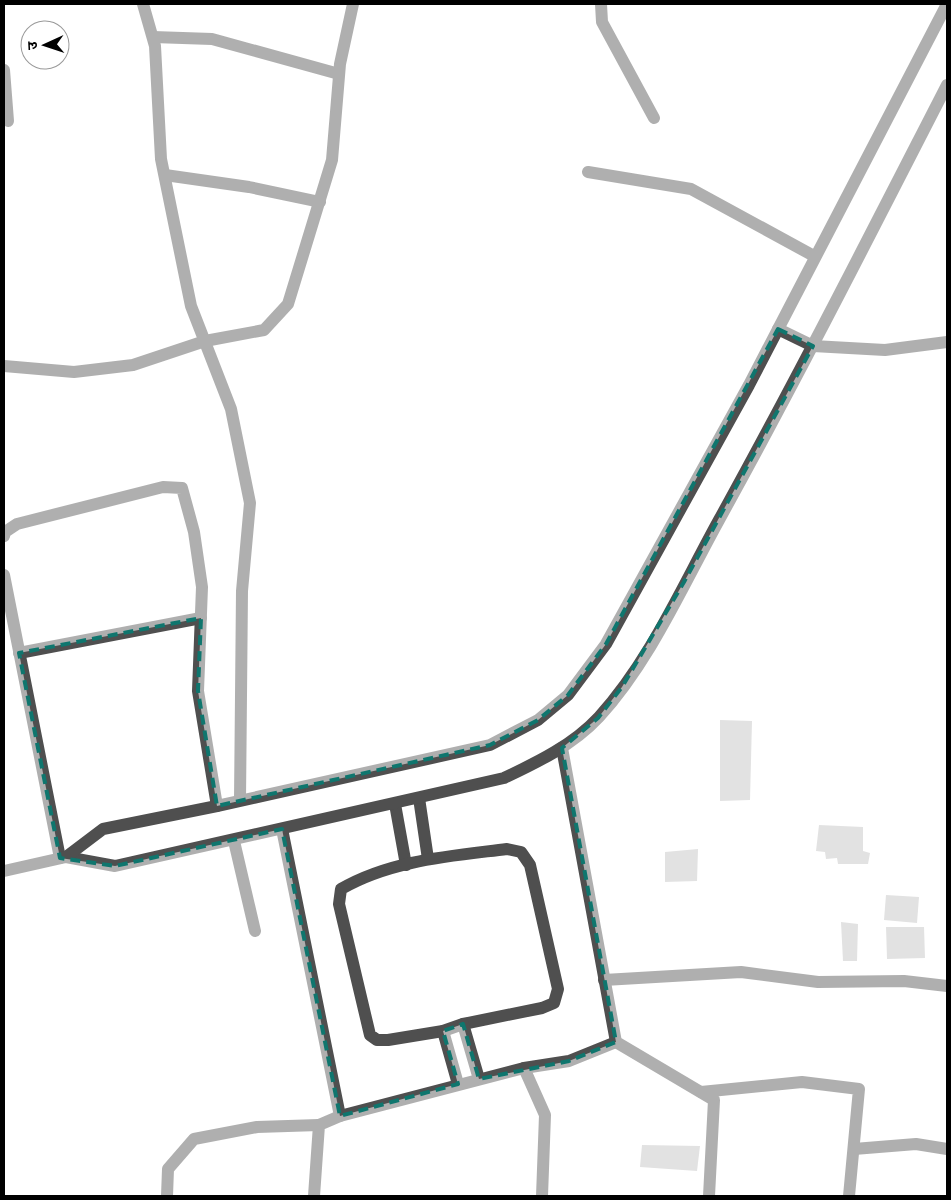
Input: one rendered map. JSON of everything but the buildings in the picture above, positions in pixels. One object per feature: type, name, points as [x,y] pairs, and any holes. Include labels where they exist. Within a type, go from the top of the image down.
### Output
[{"type":"street","points":[[143,4],[155,46],[161,159],[191,306],[231,409],[250,503],[242,591],[240,800]]},
{"type":"street","points":[[4,366],[74,372],[133,365],[205,341],[264,330],[288,304],[332,160],[339,74],[353,4]]},
{"type":"street","points":[[601,4],[602,22],[654,118]]},
{"type":"street","points":[[4,871],[63,857],[104,828],[217,806],[490,744],[538,720],[568,695],[606,644],[778,329],[814,256],[946,4]]},
{"type":"street","points":[[153,37],[212,39],[339,74]]},
{"type":"street","points":[[4,70],[8,121]]},
{"type":"street","points":[[63,857],[115,866],[234,841],[282,828],[396,804],[504,778],[562,748],[598,718],[640,662],[813,346],[947,85]]},
{"type":"street","points":[[588,172],[690,189],[814,256]]},
{"type":"street","points":[[164,175],[249,187],[320,202]]},
{"type":"street","points":[[778,329],[813,346],[885,350],[947,342]]},
{"type":"street","points":[[4,536],[5,532],[17,524],[163,487],[182,488],[194,532],[202,587],[198,691],[217,806]]},
{"type":"street","points":[[4,574],[63,857]]},
{"type":"street","points":[[19,653],[201,618]]},
{"type":"street","points":[[562,748],[616,1042],[714,1100],[709,1196]]},
{"type":"street","points":[[419,798],[428,859]]},
{"type":"street","points":[[396,804],[406,865]]},
{"type":"street","points":[[282,828],[340,1116]]},
{"type":"street","points":[[234,841],[255,931]]},
{"type":"street","points":[[507,849],[521,852],[530,865],[558,990],[554,1003],[542,1008],[463,1024],[443,1031],[388,1040],[377,1040],[370,1035],[339,904],[341,889],[406,865],[428,859],[507,849]]},
{"type":"street","points":[[604,980],[741,972],[818,982],[904,981],[947,986]]},
{"type":"street","points":[[463,1024],[479,1080]]},
{"type":"street","points":[[443,1031],[458,1084]]},
{"type":"street","points":[[167,1196],[168,1170],[194,1139],[258,1128],[319,1125],[340,1116],[458,1084],[524,1068],[569,1061],[616,1042]]},
{"type":"street","points":[[524,1068],[545,1115],[542,1196]]},
{"type":"street","points":[[701,1092],[802,1082],[859,1089],[849,1196]]},
{"type":"street","points":[[314,1196],[319,1125]]},
{"type":"street","points":[[854,1149],[916,1144],[947,1149]]},
{"type":"highlighted area","points":[[778,329],[813,346],[684,582],[622,687],[598,718],[562,748],[616,1042],[569,1061],[479,1079],[463,1024],[443,1031],[458,1084],[340,1116],[282,829],[115,866],[60,858],[19,653],[201,618],[198,691],[217,806],[490,745],[538,720],[568,695],[606,644]]}]
